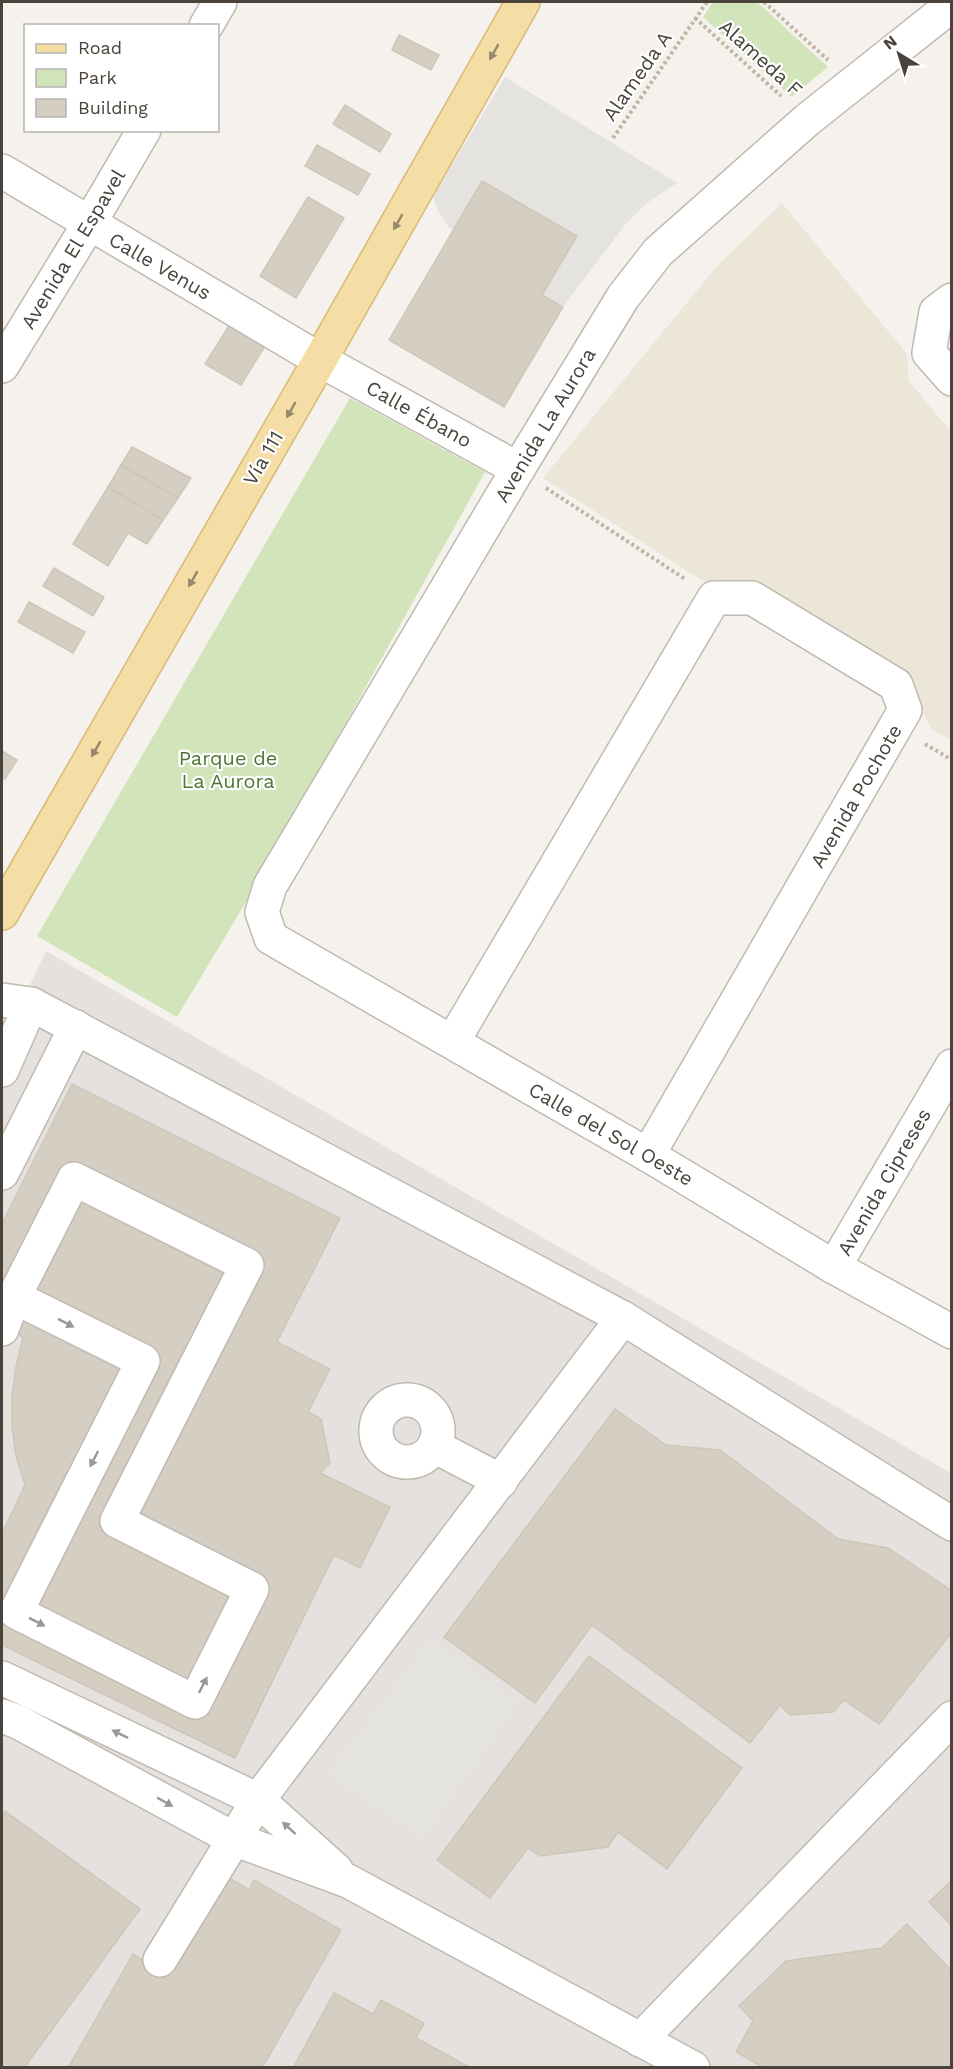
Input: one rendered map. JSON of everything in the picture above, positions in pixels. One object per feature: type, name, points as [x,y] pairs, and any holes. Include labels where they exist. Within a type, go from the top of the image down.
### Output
[{"type":"main road","name":"Vía 111","points":[[2,914],[523,2]]},
{"type":"street","points":[[207,24],[220,2]]},
{"type":"street","name":"Avenida La Aurora","points":[[271,938],[262,912],[270,886],[623,297],[658,252],[807,120],[951,5]]},
{"type":"street","name":"Avenida El Espavel","points":[[2,366],[143,132]]},
{"type":"street","name":"Calle Venus","points":[[2,171],[320,360]]},
{"type":"street","points":[[951,300],[936,312],[929,354],[951,379]]},
{"type":"street","name":"Calle Ébano","points":[[320,360],[518,469]]},
{"type":"street","points":[[453,1041],[714,598]]},
{"type":"street","name":"Avenida Pochote","points":[[648,1155],[905,710],[896,685],[752,598],[714,598]]},
{"type":"street","name":"Calle del Sol Oeste","points":[[271,938],[453,1041],[834,1267],[951,1332]]},
{"type":"street","points":[[7,1058],[16,1002],[76,1027],[623,1318],[951,1524]]},
{"type":"street","points":[[2,1173],[76,1027]]},
{"type":"street","name":"Avenida Cipreses","points":[[834,1267],[951,1066]]},
{"type":"street","points":[[2,1329],[14,1297],[74,1179],[247,1265],[117,1521],[252,1589],[195,1702],[16,1612],[143,1361],[14,1297]]},
{"type":"street","points":[[160,1959],[258,1800],[623,1318]]},
{"type":"street","points":[[434,1446],[501,1481]]},
{"type":"street","points":[[2,1678],[258,1800],[348,1881]]},
{"type":"street","points":[[2,1716],[18,1722],[234,1839],[348,1881],[693,2067]]},
{"type":"street","points":[[640,2040],[951,1718]]},
{"type":"path","name":"Alameda A","points":[[613,138],[707,2]]},
{"type":"path","points":[[764,2],[853,83]]},
{"type":"path","name":"Alameda F","points":[[695,18],[807,120]]},
{"type":"path","points":[[518,469],[714,598]]},
{"type":"shaded area","points":[[505,77],[677,183],[648,202],[625,225],[563,307],[542,295],[577,235],[483,181],[453,230],[438,211],[433,197]]},
{"type":"shaded area","points":[[782,203],[907,354],[909,381],[951,432],[951,740],[931,729],[903,672],[710,586],[543,478],[717,266]]},
{"type":"shaded area","points":[[46,951],[951,1473],[951,2067],[2,2067],[2,1044]]},
{"type":"shaded area","points":[[430,1639],[519,1702],[423,1839],[326,1775]]},
{"type":"green space","points":[[713,2],[757,2],[828,67],[791,97],[703,17]]},
{"type":"green space","name":"Parque de La Aurora","points":[[350,398],[485,472],[252,892],[177,1017],[37,936]]},
{"type":"building","points":[[399,35],[439,55],[431,70],[392,50]]},
{"type":"building","points":[[345,105],[391,134],[380,152],[333,124]]},
{"type":"building","points":[[317,145],[370,174],[358,195],[305,166]]},
{"type":"building","points":[[482,181],[577,236],[542,295],[563,307],[504,407],[389,340]]},
{"type":"building","points":[[308,197],[344,218],[296,298],[260,276]]},
{"type":"building","points":[[230,324],[265,346],[241,385],[205,364]]},
{"type":"building","points":[[132,447],[191,478],[178,498],[121,465]]},
{"type":"building","points":[[121,465],[178,498],[163,520],[108,487]]},
{"type":"building","points":[[108,487],[163,520],[147,544],[128,533],[108,566],[73,544]]},
{"type":"building","points":[[54,568],[104,597],[93,616],[43,586]]},
{"type":"building","points":[[29,602],[85,632],[73,653],[18,622]]},
{"type":"building","points":[[2,751],[17,760],[5,779],[2,777]]},
{"type":"building","points":[[72,1084],[340,1218],[277,1342],[330,1369],[308,1412],[321,1419],[330,1463],[320,1473],[390,1507],[360,1568],[334,1555],[235,1758],[2,1645],[2,1534],[25,1485],[16,1456],[12,1426],[12,1396],[23,1337],[2,1327],[2,1224]]},
{"type":"building","points":[[615,1409],[666,1445],[720,1450],[838,1539],[888,1548],[952,1591],[952,1632],[879,1724],[844,1700],[833,1712],[790,1715],[780,1705],[750,1743],[592,1625],[535,1703],[444,1637]]},
{"type":"building","points":[[589,1656],[742,1768],[667,1869],[618,1832],[608,1847],[540,1856],[528,1848],[490,1898],[437,1860]]},
{"type":"building","points":[[5,1811],[140,1909],[24,2068],[2,2068],[2,1816]]},
{"type":"building","points":[[223,1874],[249,1890],[254,1880],[341,1930],[262,2068],[68,2068],[133,1954],[166,1973]]},
{"type":"building","points":[[952,1880],[952,1926],[929,1902]]},
{"type":"building","points":[[907,1924],[952,1971],[952,2068],[764,2068],[736,2052],[753,2021],[739,2006],[786,1961],[882,1948]]},
{"type":"building","points":[[334,1993],[373,2014],[381,2000],[424,2023],[416,2038],[471,2068],[293,2068]]}]
